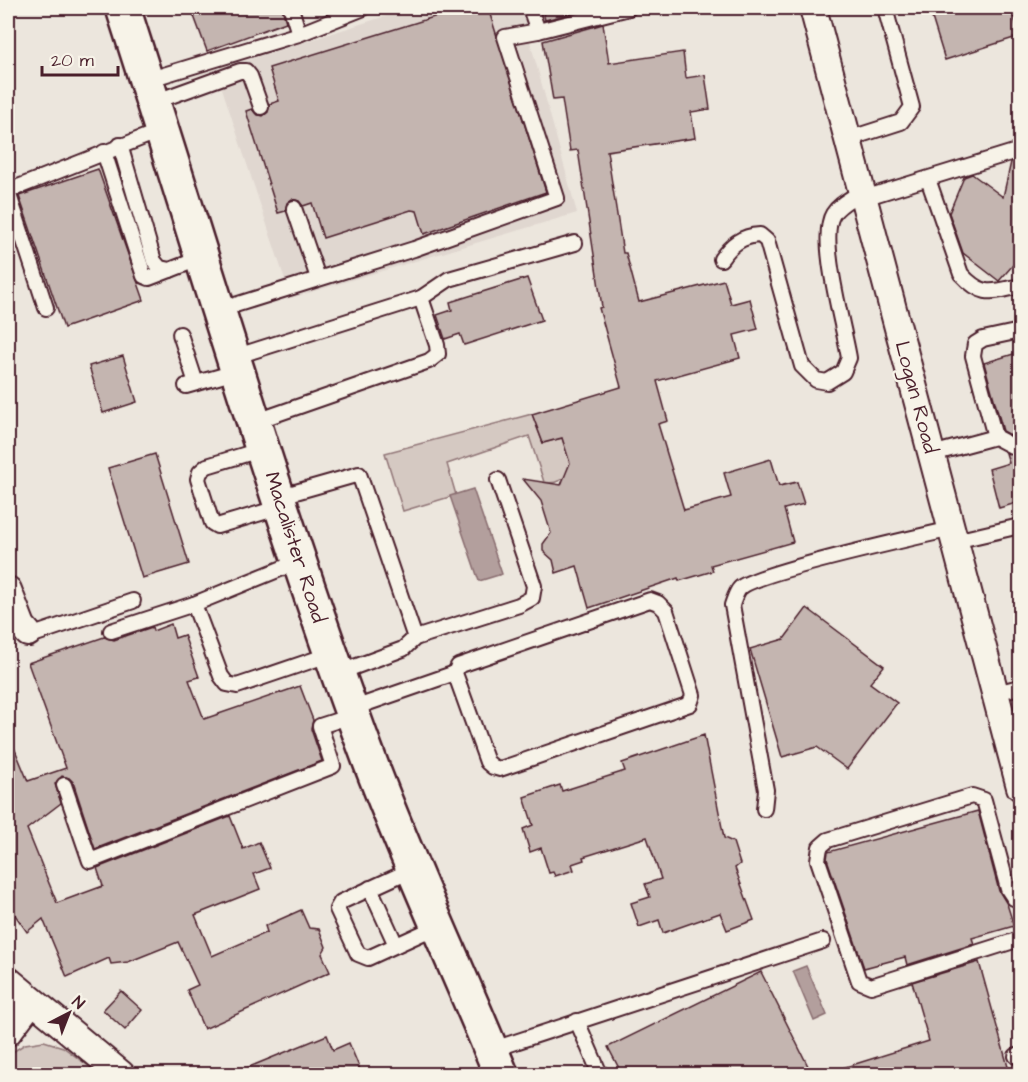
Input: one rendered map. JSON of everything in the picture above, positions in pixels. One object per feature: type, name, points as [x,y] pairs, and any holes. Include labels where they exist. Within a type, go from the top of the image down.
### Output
[{"type":"main road","name":"Macalister Road","points":[[123,8],[280,502],[352,712],[413,869],[496,1062]]},
{"type":"street","name":"Logan Road","points":[[813,8],[1020,787]]},
{"type":"street","points":[[8,590],[22,626],[28,633]]},
{"type":"street","points":[[8,980],[121,1074]]},
{"type":"street","points":[[8,1032],[32,1002]]},
{"type":"lane","points":[[291,8],[299,34]]},
{"type":"lane","points":[[46,308],[8,191],[120,145],[154,104],[299,34],[364,8]]},
{"type":"lane","points":[[530,8],[538,31]]},
{"type":"lane","points":[[219,310],[414,249],[557,198],[505,37],[629,8]]},
{"type":"lane","points":[[848,140],[901,122],[912,107],[885,8]]},
{"type":"lane","points":[[154,104],[240,71],[246,71],[261,107]]},
{"type":"lane","points":[[120,145],[154,261],[160,268],[170,270]]},
{"type":"lane","points":[[721,259],[731,245],[748,236],[760,235],[767,241],[802,366],[816,380],[827,382],[843,372],[849,358],[830,260],[827,229],[834,213],[863,194],[928,179],[1020,150]]},
{"type":"lane","points":[[104,153],[144,276],[149,278],[201,258]]},
{"type":"lane","points":[[928,179],[960,274],[972,286],[986,293],[1020,286]]},
{"type":"lane","points":[[294,208],[318,278]]},
{"type":"lane","points":[[180,334],[191,384],[236,364],[421,298],[449,279],[575,243]]},
{"type":"lane","points":[[415,638],[359,474],[217,526],[212,523],[198,479],[200,472],[207,466],[259,436],[429,361],[438,354],[421,298]]},
{"type":"lane","points":[[995,437],[973,356],[975,344],[983,339],[1020,331]]},
{"type":"lane","points":[[932,454],[995,437],[1014,447],[1020,447]]},
{"type":"lane","points":[[194,604],[221,676],[227,684],[237,686],[402,649],[415,638],[519,605],[532,597],[534,586],[498,480]]},
{"type":"lane","points":[[764,809],[766,790],[732,605],[740,588],[753,581],[800,568],[953,535],[1020,526]]},
{"type":"lane","points":[[111,631],[194,604],[300,561]]},
{"type":"lane","points":[[64,785],[90,861],[333,766],[320,726],[455,672],[458,666],[465,662],[650,600],[658,603],[666,611],[693,694],[690,704],[684,709],[500,769],[493,768],[487,762],[455,672]]},
{"type":"lane","points":[[28,633],[36,634],[133,602]]},
{"type":"lane","points":[[995,693],[1020,687]]},
{"type":"lane","points":[[1020,897],[1014,898],[1008,889],[984,800],[972,796],[828,840],[820,847],[818,860],[859,981],[871,986],[1020,939]]},
{"type":"lane","points":[[413,869],[341,902],[337,909],[358,954],[368,958],[438,926]]},
{"type":"lane","points":[[370,888],[396,945]]},
{"type":"lane","points":[[496,1062],[577,1021],[823,941]]},
{"type":"lane","points":[[577,1021],[600,1074]]},
{"type":"shaded area","points":[[411,8],[650,8],[528,34],[577,213],[291,298],[216,70]]},
{"type":"shaded area","points":[[532,414],[543,443],[562,438],[572,470],[563,479],[552,483],[544,482],[529,436],[447,464],[456,495],[403,511],[385,453]]},
{"type":"shaded area","points":[[473,489],[502,574],[479,581],[450,496]]},
{"type":"shaded area","points":[[806,966],[827,1015],[814,1021],[793,971]]},
{"type":"shaded area","points":[[44,1041],[63,1047],[99,1074],[8,1074],[8,1055],[25,1044]]},
{"type":"building","points":[[191,8],[282,8],[286,22],[207,51]]},
{"type":"building","points":[[463,8],[488,8],[546,192],[424,234],[417,211],[411,210],[323,238],[312,203],[303,206],[299,201],[292,199],[287,203],[286,211],[278,213],[246,111],[252,109],[256,114],[263,116],[268,112],[269,104],[279,101],[269,68]]},
{"type":"building","points":[[542,8],[594,8],[545,20]]},
{"type":"building","points":[[929,8],[1011,8],[1020,36],[945,60]]},
{"type":"building","points":[[603,24],[609,63],[683,52],[686,78],[705,75],[710,109],[691,112],[695,138],[607,151],[623,253],[626,253],[639,302],[724,280],[731,304],[750,299],[758,329],[734,335],[740,358],[657,381],[668,421],[658,424],[684,510],[731,497],[724,473],[771,459],[779,486],[797,482],[804,504],[784,509],[793,542],[711,565],[713,571],[679,581],[678,578],[589,608],[577,566],[556,573],[553,560],[543,551],[543,544],[551,533],[541,501],[523,479],[561,485],[570,463],[562,438],[543,443],[532,414],[621,387],[599,308],[602,307],[578,150],[570,151],[562,99],[553,100],[543,41]]},
{"type":"building","points":[[1020,159],[1020,257],[999,281],[963,253],[949,213],[964,177],[972,174],[1003,197],[1011,162]]},
{"type":"building","points":[[98,169],[144,300],[64,328],[19,196]]},
{"type":"building","points":[[527,278],[542,320],[464,345],[460,334],[445,339],[437,315],[452,310],[450,302]]},
{"type":"building","points":[[1020,352],[1020,438],[1016,438],[1003,431],[984,363]]},
{"type":"building","points":[[123,356],[137,402],[103,413],[89,366]]},
{"type":"building","points":[[1006,453],[1020,456],[1020,502],[999,508],[989,469],[1009,463]]},
{"type":"building","points":[[155,454],[189,564],[142,578],[108,468]]},
{"type":"building","points":[[807,608],[884,666],[870,683],[897,703],[847,769],[817,747],[782,757],[750,649],[784,639]]},
{"type":"building","points":[[171,624],[175,638],[184,635],[199,677],[189,680],[204,719],[300,686],[313,720],[311,729],[322,761],[95,849],[73,782],[62,776],[55,784],[61,803],[27,829],[57,903],[103,886],[97,868],[230,816],[243,849],[259,842],[270,868],[254,874],[260,889],[195,915],[212,956],[267,932],[265,926],[301,910],[309,928],[319,929],[326,947],[322,954],[330,972],[204,1029],[187,990],[198,985],[178,942],[128,962],[111,964],[109,958],[67,977],[43,919],[27,932],[8,905],[8,733],[28,781],[66,768],[28,663],[104,637],[114,640],[152,627],[153,631]]},
{"type":"building","points":[[704,735],[724,838],[733,842],[740,864],[735,868],[754,920],[727,930],[720,913],[663,933],[659,920],[639,927],[631,903],[650,897],[645,884],[661,879],[647,837],[583,857],[584,860],[572,864],[574,870],[555,876],[553,872],[549,873],[541,848],[530,852],[523,829],[533,825],[524,797],[560,785],[562,791],[625,771],[622,763]]},
{"type":"building","points":[[978,811],[999,891],[1007,904],[1014,926],[972,938],[974,944],[907,965],[905,957],[864,968],[827,859],[828,852]]},
{"type":"building","points":[[979,962],[1010,1074],[837,1074],[836,1070],[929,1041],[912,982]]},
{"type":"building","points":[[761,972],[812,1074],[622,1074],[608,1047]]},
{"type":"building","points":[[121,991],[142,1010],[125,1030],[103,1010]]},
{"type":"building","points":[[327,1035],[333,1050],[349,1043],[362,1074],[232,1074]]}]
